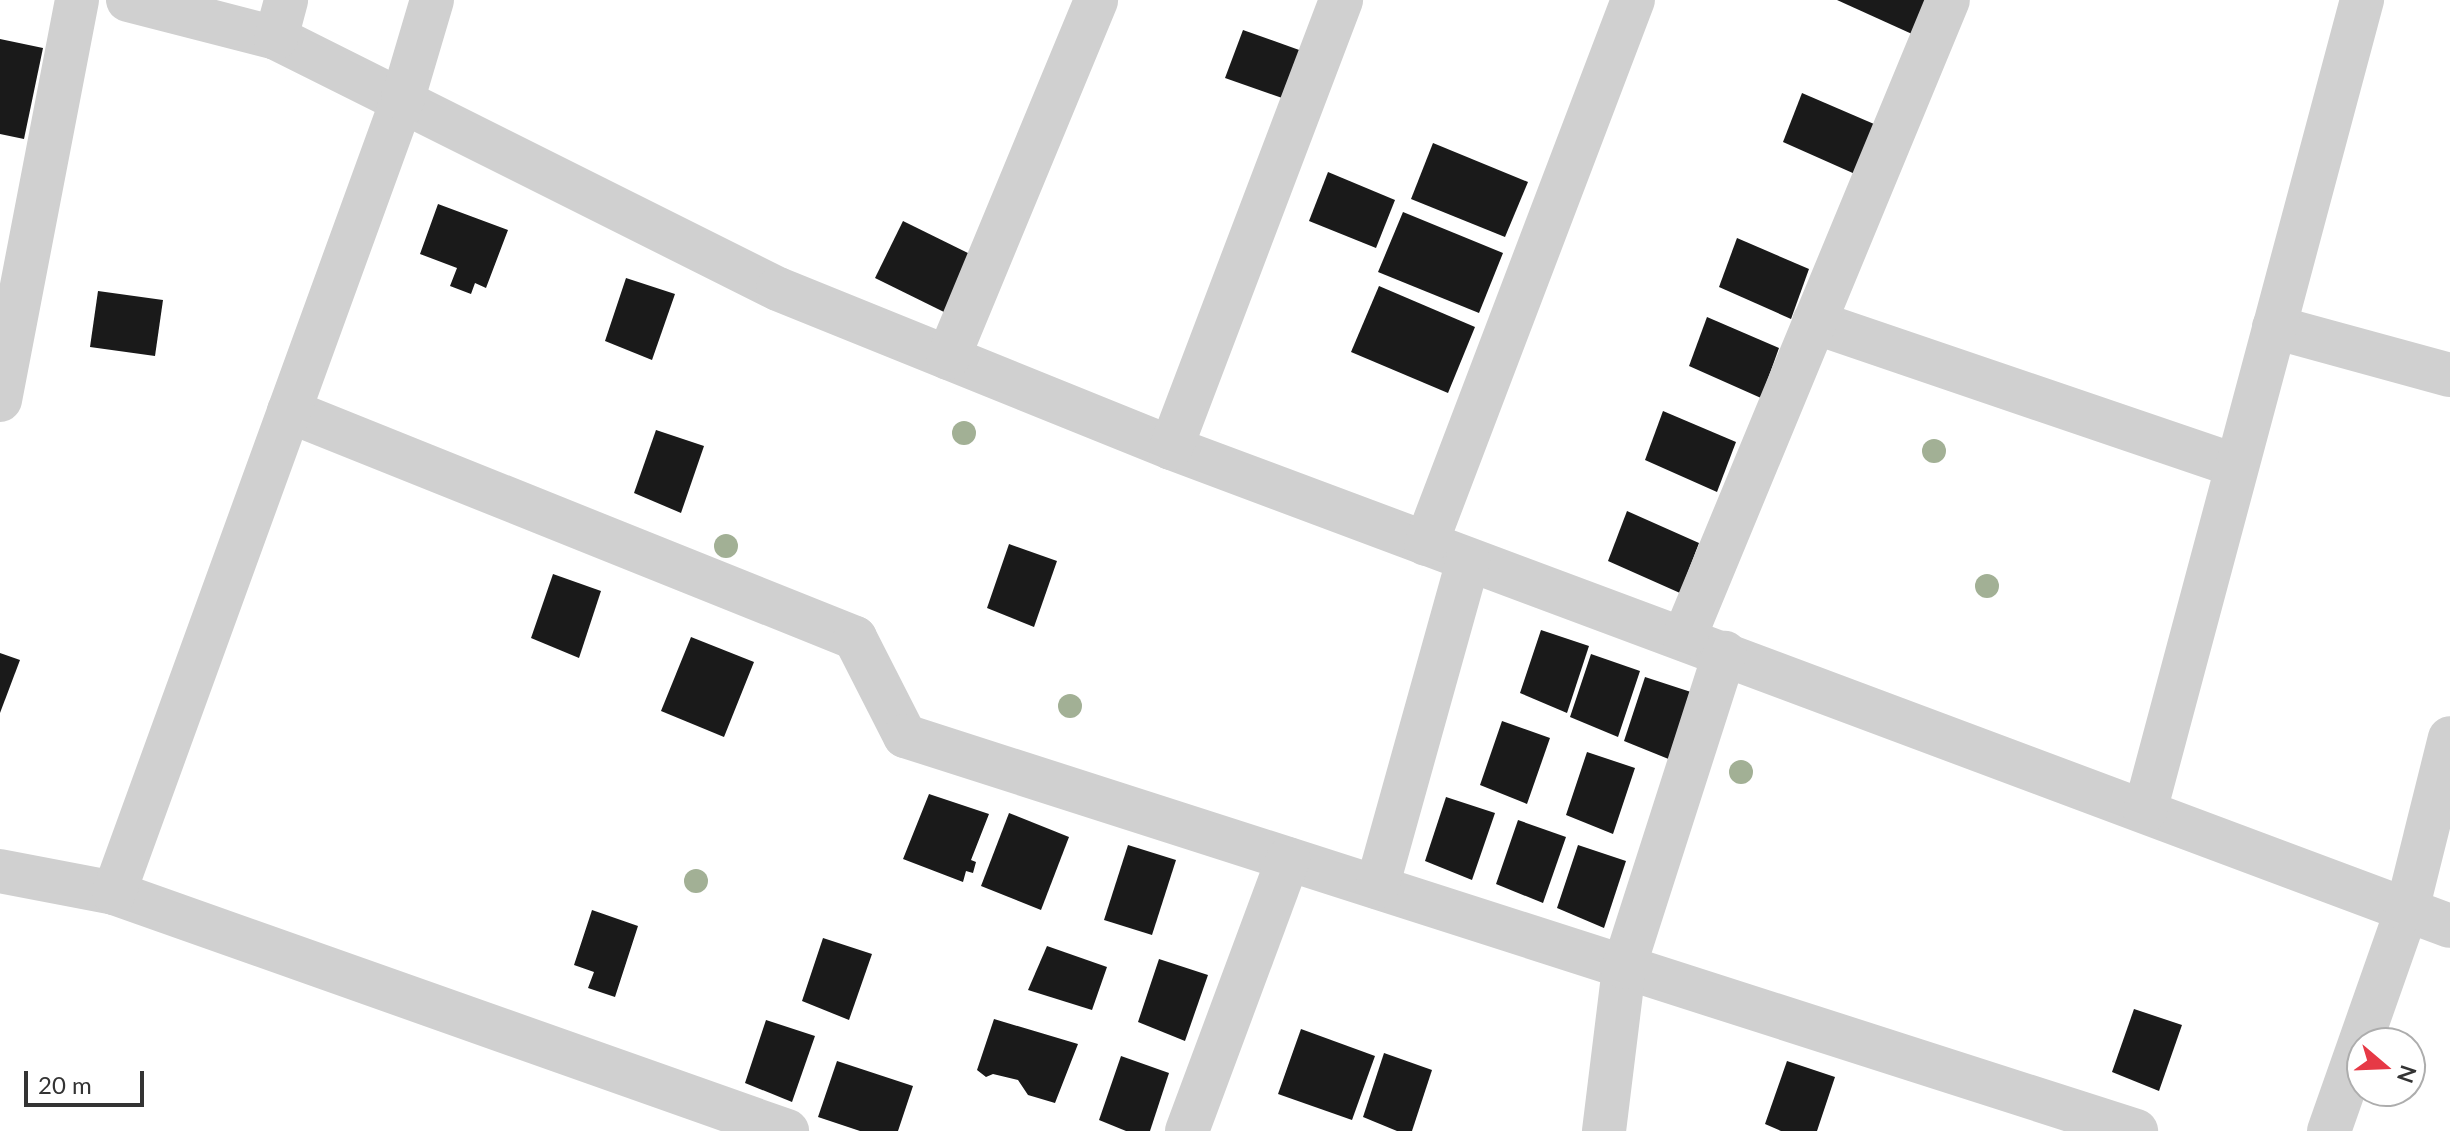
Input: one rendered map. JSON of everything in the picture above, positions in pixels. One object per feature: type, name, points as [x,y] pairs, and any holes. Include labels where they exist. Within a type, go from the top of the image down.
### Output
[{"type":"street","points":[[0,400],[77,0]]},
{"type":"street","points":[[128,0],[281,19],[403,98],[778,289],[1171,448],[2450,926]]},
{"type":"street","points":[[114,893],[403,98],[432,0]]},
{"type":"street","points":[[948,358],[1096,0]]},
{"type":"street","points":[[1171,448],[1341,0]]},
{"type":"street","points":[[1426,544],[1633,0]]},
{"type":"street","points":[[1684,638],[1948,0]]},
{"type":"street","points":[[2145,811],[2362,0]]},
{"type":"street","points":[[1814,322],[2236,466]]},
{"type":"street","points":[[2274,327],[2450,375]]},
{"type":"street","points":[[289,411],[855,638],[905,736],[2136,1131]]},
{"type":"street","points":[[1377,887],[1468,560]]},
{"type":"street","points":[[1604,1131],[1624,967],[1725,653]]},
{"type":"street","points":[[2329,1131],[2407,910],[2450,738]]},
{"type":"street","points":[[1187,1131],[1288,859]]},
{"type":"street","points":[[0,871],[114,893],[787,1131]]},
{"type":"building","points":[[1837,0],[1925,0],[1912,34]]},
{"type":"building","points":[[1243,30],[1302,51],[1285,99],[1225,78]]},
{"type":"building","points":[[0,39],[43,48],[24,139],[0,134]]},
{"type":"building","points":[[1802,93],[1874,124],[1855,174],[1783,142]]},
{"type":"building","points":[[1433,143],[1528,182],[1505,237],[1411,199]]},
{"type":"building","points":[[1328,172],[1395,200],[1376,248],[1309,221]]},
{"type":"building","points":[[438,204],[508,230],[486,288],[475,283],[471,294],[450,286],[457,268],[420,254]]},
{"type":"building","points":[[1403,212],[1503,253],[1479,313],[1378,272]]},
{"type":"building","points":[[903,221],[974,256],[946,313],[875,278]]},
{"type":"building","points":[[1737,238],[1809,269],[1791,319],[1719,287]]},
{"type":"building","points":[[626,278],[675,294],[652,360],[605,341]]},
{"type":"building","points":[[1379,286],[1475,327],[1448,393],[1351,352]]},
{"type":"building","points":[[98,291],[163,300],[155,356],[90,347]]},
{"type":"building","points":[[1707,317],[1779,348],[1761,398],[1689,366]]},
{"type":"building","points":[[1663,411],[1736,442],[1717,492],[1645,460]]},
{"type":"building","points":[[656,430],[704,446],[681,513],[634,493]]},
{"type":"building","points":[[1627,511],[1699,543],[1680,593],[1608,561]]},
{"type":"building","points":[[1009,544],[1057,561],[1034,627],[987,608]]},
{"type":"building","points":[[553,574],[601,591],[579,658],[531,638]]},
{"type":"building","points":[[1541,630],[1589,646],[1567,713],[1520,693]]},
{"type":"building","points":[[691,637],[754,662],[724,737],[661,711]]},
{"type":"building","points":[[0,653],[20,660],[0,713]]},
{"type":"building","points":[[1591,654],[1640,671],[1618,737],[1570,717]]},
{"type":"building","points":[[1645,677],[1694,693],[1671,760],[1624,741]]},
{"type":"building","points":[[1502,721],[1550,738],[1527,804],[1480,785]]},
{"type":"building","points":[[1587,752],[1635,768],[1613,834],[1566,815]]},
{"type":"building","points":[[929,794],[989,814],[971,860],[976,862],[973,873],[966,871],[963,882],[903,859]]},
{"type":"building","points":[[1446,797],[1495,813],[1472,880],[1425,861]]},
{"type":"building","points":[[1009,813],[1069,837],[1041,910],[981,886]]},
{"type":"building","points":[[1518,820],[1566,837],[1543,903],[1496,884]]},
{"type":"building","points":[[1128,845],[1176,860],[1152,935],[1104,920]]},
{"type":"building","points":[[1578,845],[1626,861],[1604,928],[1557,908]]},
{"type":"building","points":[[592,910],[638,926],[615,997],[588,988],[594,972],[574,965]]},
{"type":"building","points":[[823,938],[872,954],[849,1020],[802,1001]]},
{"type":"building","points":[[1047,946],[1107,967],[1092,1010],[1028,990]]},
{"type":"building","points":[[1159,959],[1208,975],[1185,1041],[1138,1022]]},
{"type":"building","points":[[2134,1009],[2182,1025],[2159,1091],[2112,1072]]},
{"type":"building","points":[[994,1019],[1078,1044],[1055,1103],[1028,1095],[1018,1080],[993,1074],[986,1077],[977,1070]]},
{"type":"building","points":[[766,1020],[815,1036],[792,1102],[745,1083]]},
{"type":"building","points":[[1301,1029],[1375,1056],[1352,1120],[1278,1094]]},
{"type":"building","points":[[1384,1053],[1432,1070],[1412,1131],[1397,1131],[1363,1117]]},
{"type":"building","points":[[1121,1056],[1169,1073],[1150,1131],[1126,1131],[1099,1120]]},
{"type":"building","points":[[837,1061],[913,1086],[898,1131],[860,1131],[818,1117]]},
{"type":"building","points":[[1787,1061],[1835,1077],[1817,1131],[1781,1131],[1765,1124]]}]
